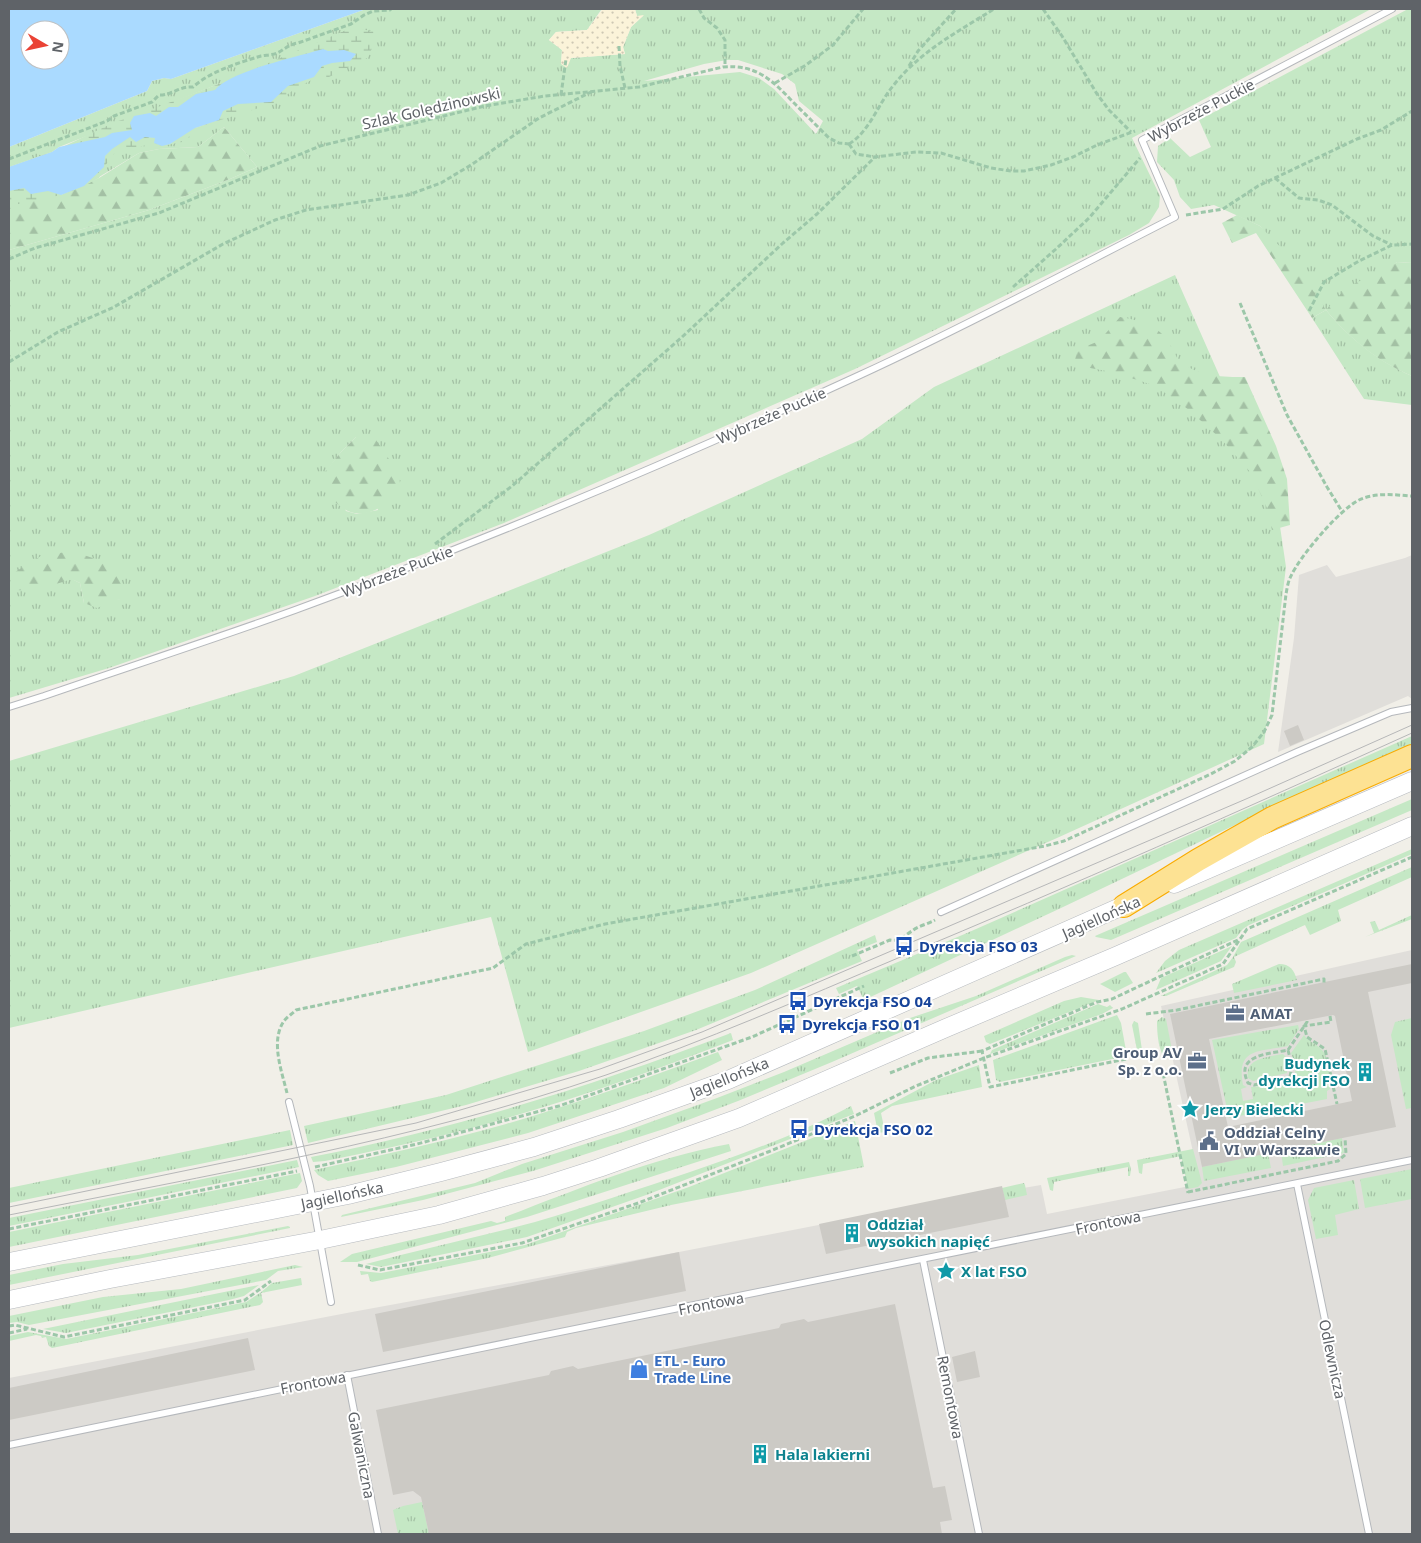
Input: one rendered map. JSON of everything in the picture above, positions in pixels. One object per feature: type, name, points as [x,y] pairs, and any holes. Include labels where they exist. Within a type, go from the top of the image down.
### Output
[{"type":"highway","points":[[1124,906],[1198,860],[1272,818],[1412,756]]},
{"type":"main road","name":"Jagiellońska","points":[[9,1262],[313,1202],[441,1172],[534,1147],[619,1119],[728,1080],[1412,781]]},
{"type":"main road","points":[[9,1300],[439,1215],[543,1186],[739,1118],[1412,826]]},
{"type":"lane","name":"Wybrzeże Puckie","points":[[9,707],[294,610],[504,529],[642,472],[862,374],[1175,217],[1142,140],[1392,9]]},
{"type":"lane","points":[[941,912],[1297,752],[1391,712],[1412,708]]},
{"type":"lane","points":[[288,1102],[306,1169],[331,1302]]},
{"type":"lane","name":"Frontowa","points":[[9,1445],[1412,1160]]},
{"type":"lane","name":"Odlewnicza","points":[[1297,1184],[1369,1534]]},
{"type":"lane","name":"Remontowa","points":[[923,1260],[978,1534]]},
{"type":"lane","name":"Galwaniczna","points":[[347,1375],[378,1534]]},
{"type":"path","points":[[9,159],[107,122],[114,116],[152,102],[159,95],[169,95],[185,87],[193,87],[221,70],[261,56],[278,53],[292,43],[351,24],[372,11],[381,12],[391,9]]},
{"type":"path","points":[[699,9],[704,18],[717,28],[725,40],[725,66]]},
{"type":"path","points":[[775,83],[806,65],[833,45],[863,9]]},
{"type":"path","points":[[905,72],[918,51],[956,9]]},
{"type":"path","points":[[849,144],[862,134],[892,86],[913,64],[941,43],[994,9]]},
{"type":"path","points":[[1042,9],[1062,36],[1097,94],[1109,110],[1131,132]]},
{"type":"path","points":[[620,46],[620,66],[625,88]]},
{"type":"path","points":[[561,95],[566,59]]},
{"type":"path","name":"Szlak Golędzinowski","points":[[9,259],[35,248],[159,212],[320,146],[485,106],[561,95],[639,87],[725,66],[752,70],[775,83],[829,138],[839,143],[849,144],[856,154],[875,157]]},
{"type":"path","points":[[9,362],[58,332],[114,307],[223,244],[275,220],[306,210],[408,195],[440,183],[471,165],[539,118],[594,92]]},
{"type":"path","points":[[1175,217],[1222,209],[1258,186],[1357,139],[1381,130],[1412,111]]},
{"type":"path","points":[[434,546],[512,486],[681,338],[783,243],[818,214],[875,157],[916,152],[941,153],[991,168],[1024,172],[1066,160],[1097,145],[1140,130]]},
{"type":"path","points":[[1006,292],[1089,218],[1146,150]]},
{"type":"path","points":[[1275,178],[1298,198],[1318,200],[1332,205],[1373,236],[1392,245]]},
{"type":"path","points":[[1309,311],[1324,282],[1392,245],[1412,244]]},
{"type":"path","points":[[1240,303],[1287,415],[1343,512]]},
{"type":"path","points":[[288,1102],[278,1045],[279,1034],[284,1021],[296,1010],[493,968],[526,944],[605,924],[1045,846],[1072,837],[1211,774],[1235,761],[1252,747],[1264,732],[1272,715],[1277,684],[1282,618],[1290,577],[1306,554],[1333,521],[1359,500],[1378,494],[1412,496]]},
{"type":"path","points":[[358,1265],[380,1270],[522,1243],[641,1202],[855,1116],[916,1086],[984,1058],[1122,1009],[1224,964],[1247,929],[1412,857]]},
{"type":"path","points":[[852,956],[890,940],[894,941],[908,936],[911,931],[937,920],[941,912]]},
{"type":"path","points":[[883,1075],[928,1058],[982,1051],[1097,1002],[1112,999],[1240,938]]},
{"type":"path","points":[[1146,1014],[1177,1010],[1324,979],[1324,983]]},
{"type":"path","points":[[1301,983],[1302,988]]},
{"type":"path","points":[[9,1229],[306,1169],[417,1144],[559,1106],[752,1037],[864,986]]},
{"type":"path","points":[[1304,1026],[1331,1022],[1330,1016]]},
{"type":"path","points":[[1288,1050],[1292,1066],[1290,1077],[1254,1085],[1248,1083],[1244,1075],[1246,1065],[1252,1057],[1288,1050],[1307,1020]]},
{"type":"path","points":[[1304,1026],[1308,1037],[1325,1048],[1337,1104]]},
{"type":"path","points":[[982,1051],[990,1086],[1126,1059]]},
{"type":"path","points":[[1156,1073],[1163,1073],[1190,1206]]},
{"type":"path","points":[[1188,1192],[1338,1161],[1346,1154],[1345,1138]]},
{"type":"path","points":[[9,1326],[15,1325],[64,1337],[245,1300],[271,1280]]},
{"type":"path","points":[[9,1333],[28,1329]]},
{"type":"shaded area","points":[[1412,555],[1412,699],[1408,696],[1278,752],[1294,638],[1299,575],[1327,565],[1336,577]]},
{"type":"shaded area","points":[[1412,950],[1412,1534],[9,1534],[9,1378],[911,1207],[1041,1185],[1047,1214],[1200,1184],[1161,1006]]},
{"type":"green space","points":[[366,9],[605,9],[601,10],[587,30],[556,32],[549,40],[562,50],[561,64],[571,58],[625,54],[623,47],[631,27],[643,16],[637,16],[635,9],[1371,9],[1132,138],[1160,196],[1159,207],[1149,223],[1129,235],[855,369],[504,523],[315,596],[109,668],[9,698],[9,250],[149,210],[257,167],[224,127],[198,147],[159,149],[139,153],[84,186],[112,149],[219,120],[221,83],[59,147],[52,152],[9,167],[9,147],[147,91],[152,81],[164,78],[171,79]],"holes":[[[738,60],[782,74],[795,84],[799,101],[823,121],[816,134],[774,89],[759,78],[740,72],[644,81],[704,64]],[[356,437],[378,510],[357,514],[346,511],[325,473],[341,452]],[[72,579],[120,599],[84,603],[80,583]]]},
{"type":"green space","points":[[1408,9],[1412,9],[1412,263],[1397,262],[1326,310],[1260,226],[1214,205],[1191,209],[1180,197],[1174,180],[1157,162],[1158,146],[1170,138],[1190,157],[1211,147],[1199,120]]},
{"type":"green space","points":[[351,28],[373,31],[375,43],[367,58],[329,77],[317,77],[293,90],[278,102],[195,128],[187,141],[162,146],[154,143],[118,149],[104,167],[99,178],[84,186],[61,195],[9,206],[9,167],[52,152],[115,122],[221,83]]},
{"type":"green space","points":[[224,127],[257,167],[149,210],[9,250],[9,191],[61,195],[99,178],[139,153],[159,149],[198,147]]},
{"type":"green space","points":[[1237,215],[1260,226],[1291,258],[1326,310],[1312,318],[1256,233],[1232,243],[1222,223]]},
{"type":"green space","points":[[1397,262],[1412,263],[1412,376],[1387,364],[1365,348],[1344,330],[1326,310],[1346,288]]},
{"type":"green space","points":[[1175,275],[1277,506],[1286,567],[1264,744],[751,973],[528,1052],[491,917],[9,1028],[9,761],[294,676],[649,535],[862,439],[934,387]]},
{"type":"green space","points":[[1326,310],[1365,348],[1388,364],[1412,376],[1412,405],[1364,399],[1312,318]]},
{"type":"green space","points":[[1120,317],[1144,323],[1156,329],[1167,340],[1179,360],[1189,368],[1204,374],[1245,377],[1276,446],[1287,479],[1290,525],[1272,530],[1267,508],[1251,473],[1222,440],[1189,410],[1156,386],[1112,372],[1074,365],[1077,350],[1099,341]]},
{"type":"green space","points":[[356,437],[374,437],[399,474],[401,493],[376,510],[363,514],[345,510],[326,494],[324,473]]},
{"type":"green space","points":[[72,551],[116,566],[122,587],[120,599],[97,608],[84,603],[80,583],[72,579],[34,591],[15,590],[15,572],[41,556]]},
{"type":"green space","points":[[1412,736],[1412,744],[1256,815],[864,1000],[857,986],[839,994],[836,988],[967,933]]},
{"type":"green space","points":[[1412,799],[1412,810],[1111,940],[1095,936]]},
{"type":"green space","points":[[1412,849],[1412,854],[1249,925],[1236,938],[1156,973],[1165,961],[1179,950]]},
{"type":"green space","points":[[1412,867],[1412,877],[1338,910],[1341,921],[1310,935],[1305,925],[1234,957],[1236,962],[1234,967],[1166,996],[1161,996],[1227,965],[1241,942]]},
{"type":"green space","points":[[1412,915],[1412,919],[1365,937],[1374,933],[1370,922],[1375,921],[1379,930]]},
{"type":"green space","points":[[875,935],[877,942],[857,950],[862,961],[696,1030],[579,1071],[466,1105],[308,1143],[304,1126],[446,1095],[644,1031],[755,990]]},
{"type":"green space","points":[[1232,946],[1221,961],[1156,990],[1161,978]]},
{"type":"green space","points":[[1072,955],[1076,956],[832,1062],[667,1128],[533,1171],[423,1200],[341,1217],[342,1215],[475,1183],[522,1164],[623,1132],[784,1072],[910,1018],[976,996]]},
{"type":"green space","points":[[1279,964],[1291,968],[1297,980],[1234,993],[1232,984]]},
{"type":"green space","points":[[1126,972],[1133,983],[1115,992],[1100,984]]},
{"type":"green space","points":[[1081,997],[1099,1000],[990,1044],[986,1042],[984,1036],[1064,1001]]},
{"type":"green space","points":[[1098,1004],[1107,1007],[1110,1005],[1113,1008],[1102,1014],[990,1054],[992,1050]]},
{"type":"green space","points":[[1117,1015],[1121,1023],[1127,1056],[1000,1082],[996,1080],[993,1060]]},
{"type":"green space","points":[[1162,1017],[1166,1019],[1172,1050],[1171,1054],[1166,1057],[1161,1052],[1158,1034],[1157,1021]]},
{"type":"green space","points":[[1412,1018],[1412,1108],[1406,1109],[1391,1035],[1395,1022]]},
{"type":"green space","points":[[1134,1021],[1138,1023],[1142,1050],[1139,1052],[1132,1025]]},
{"type":"green space","points":[[1298,1025],[1299,1029],[1288,1046],[1259,1051],[1247,1058],[1243,1064],[1242,1073],[1243,1085],[1247,1087],[1241,1089],[1243,1101],[1253,1099],[1251,1087],[1283,1082],[1293,1076],[1295,1068],[1291,1053],[1304,1035],[1325,1054],[1329,1069],[1330,1089],[1327,1091],[1327,1099],[1229,1118],[1212,1040]]},
{"type":"green space","points":[[731,1033],[733,1040],[664,1066],[558,1103],[488,1124],[325,1161],[313,1162],[311,1157],[419,1133],[524,1104],[628,1071]]},
{"type":"green space","points":[[718,1052],[722,1060],[664,1088],[528,1133],[396,1167],[328,1181],[314,1170],[434,1143],[506,1124],[639,1081]]},
{"type":"green space","points":[[1283,1054],[1287,1058],[1287,1073],[1253,1081],[1248,1078],[1248,1071],[1253,1062]]},
{"type":"green space","points":[[979,1065],[982,1087],[892,1106],[881,1113],[885,1132],[878,1133],[874,1113],[936,1080]]},
{"type":"green space","points":[[851,1106],[854,1114],[649,1194],[527,1237],[381,1267],[366,1264],[535,1222],[593,1204],[751,1150],[792,1134]]},
{"type":"green space","points":[[855,1121],[864,1167],[671,1205],[576,1228],[567,1232],[565,1237],[488,1258],[372,1282],[368,1274],[361,1275],[360,1271],[381,1273],[525,1245],[689,1187]]},
{"type":"green space","points":[[290,1130],[293,1145],[9,1203],[9,1188]]},
{"type":"green space","points":[[1342,1138],[1344,1153],[1283,1166],[1281,1151]]},
{"type":"green space","points":[[729,1144],[731,1151],[527,1217],[357,1262],[340,1262],[352,1254],[491,1221],[497,1223],[505,1221],[505,1217],[616,1175],[672,1157]]},
{"type":"green space","points":[[1193,1149],[1202,1183],[1198,1187],[1188,1189],[1181,1156],[1143,1164],[1142,1174],[1139,1173],[1137,1160]]},
{"type":"green space","points":[[1268,1153],[1271,1168],[1204,1181],[1202,1167]]},
{"type":"green space","points":[[297,1160],[299,1167],[9,1226],[9,1218]]},
{"type":"green space","points":[[1129,1162],[1130,1176],[1128,1176],[1128,1167],[1054,1182],[1053,1191],[1050,1190],[1047,1178]]},
{"type":"green space","points":[[1412,1169],[1412,1199],[1365,1208],[1360,1179]]},
{"type":"green space","points":[[300,1173],[302,1181],[297,1188],[9,1247],[9,1232]]},
{"type":"green space","points":[[1354,1180],[1359,1209],[1335,1215],[1338,1235],[1316,1239],[1308,1200],[1314,1188]]},
{"type":"green space","points":[[1024,1183],[1027,1195],[1005,1200],[1002,1188]]},
{"type":"green space","points":[[288,1226],[290,1228],[9,1285],[9,1275],[63,1264],[138,1255]]},
{"type":"green space","points":[[295,1265],[303,1267],[278,1271],[266,1280],[29,1325],[17,1322],[9,1323],[9,1316],[103,1297],[181,1289]]},
{"type":"green space","points":[[301,1278],[302,1285],[261,1293],[263,1302],[260,1305],[52,1348],[49,1346],[46,1337],[42,1338],[36,1335],[9,1341],[9,1336],[28,1332],[66,1339],[246,1302],[272,1283]]},
{"type":"green space","points":[[259,1285],[244,1296],[229,1300],[66,1333],[43,1329]]},
{"type":"green space","points":[[422,1502],[429,1534],[398,1534],[393,1510]]},
{"type":"sand","points":[[635,9],[637,16],[644,15],[631,27],[623,47],[625,54],[571,58],[567,68],[561,64],[562,50],[549,40],[556,32],[587,30],[602,10]]},
{"type":"water","points":[[9,9],[366,9],[171,79],[164,78],[152,81],[147,91],[9,147]]},
{"type":"water","points":[[323,49],[328,51],[344,50],[356,54],[350,61],[322,66],[314,77],[288,86],[271,102],[238,104],[223,111],[219,120],[195,128],[170,144],[162,146],[154,143],[155,138],[145,137],[136,142],[130,137],[105,156],[104,167],[84,186],[61,195],[48,191],[31,194],[24,188],[9,191],[9,167],[52,152],[59,147],[105,137],[112,133],[132,130],[130,123],[134,116],[150,113],[156,116],[169,107],[178,107],[196,94],[215,90],[223,83],[249,71]]},
{"type":"building","points":[[1298,725],[1304,740],[1290,746],[1284,731]]},
{"type":"building","name":"Budynek dyrekcji FSO","points":[[1412,964],[1412,983],[1368,992],[1396,1127],[1202,1167],[1170,1014]],"holes":[[[1335,1016],[1352,1101],[1228,1127],[1209,1039]]]},
{"type":"building","points":[[1002,1186],[1009,1217],[826,1254],[819,1224]]},
{"type":"building","points":[[679,1252],[686,1291],[383,1352],[375,1314]]},
{"type":"building","points":[[895,1304],[933,1488],[945,1486],[952,1520],[940,1522],[942,1534],[429,1534],[421,1497],[413,1491],[393,1495],[376,1410],[549,1375],[551,1371],[573,1366],[578,1369],[779,1328],[781,1324],[804,1319],[808,1322]]},
{"type":"building","points":[[248,1338],[255,1370],[9,1420],[9,1388]]},
{"type":"building","points":[[975,1351],[980,1377],[957,1382],[952,1357]]},
{"type":"tram line","points":[[9,1207],[416,1123],[600,1069],[702,1032],[1246,799],[1412,725]]},
{"type":"tram line","points":[[9,1215],[234,1171],[385,1138],[533,1098],[606,1075],[716,1034],[963,931],[1412,733]]},
{"type":"place","name":"Dyrekcja FSO 03","points":[[904,946]]},
{"type":"place","name":"Dyrekcja FSO 04","points":[[798,1001]]},
{"type":"place","name":"AMAT","points":[[1235,1013]]},
{"type":"place","name":"Dyrekcja FSO 01","points":[[787,1024]]},
{"type":"place","name":"Group AV Sp. z o.o.","points":[[1197,1061]]},
{"type":"place","name":"Budynek dyrekcji FSO","points":[[1365,1072]]},
{"type":"place","name":"Jerzy Bielecki","points":[[1190,1109]]},
{"type":"place","name":"Dyrekcja FSO 02","points":[[799,1129]]},
{"type":"place","name":"Oddział Celny VI w Warszawie","points":[[1209,1141]]},
{"type":"place","name":"Oddział wysokich napięć","points":[[852,1233]]},
{"type":"place","name":"X lat FSO","points":[[946,1271]]},
{"type":"place","name":"ETL - Euro Trade Line","points":[[639,1369]]},
{"type":"place","name":"Hala lakierni","points":[[760,1454]]}]
